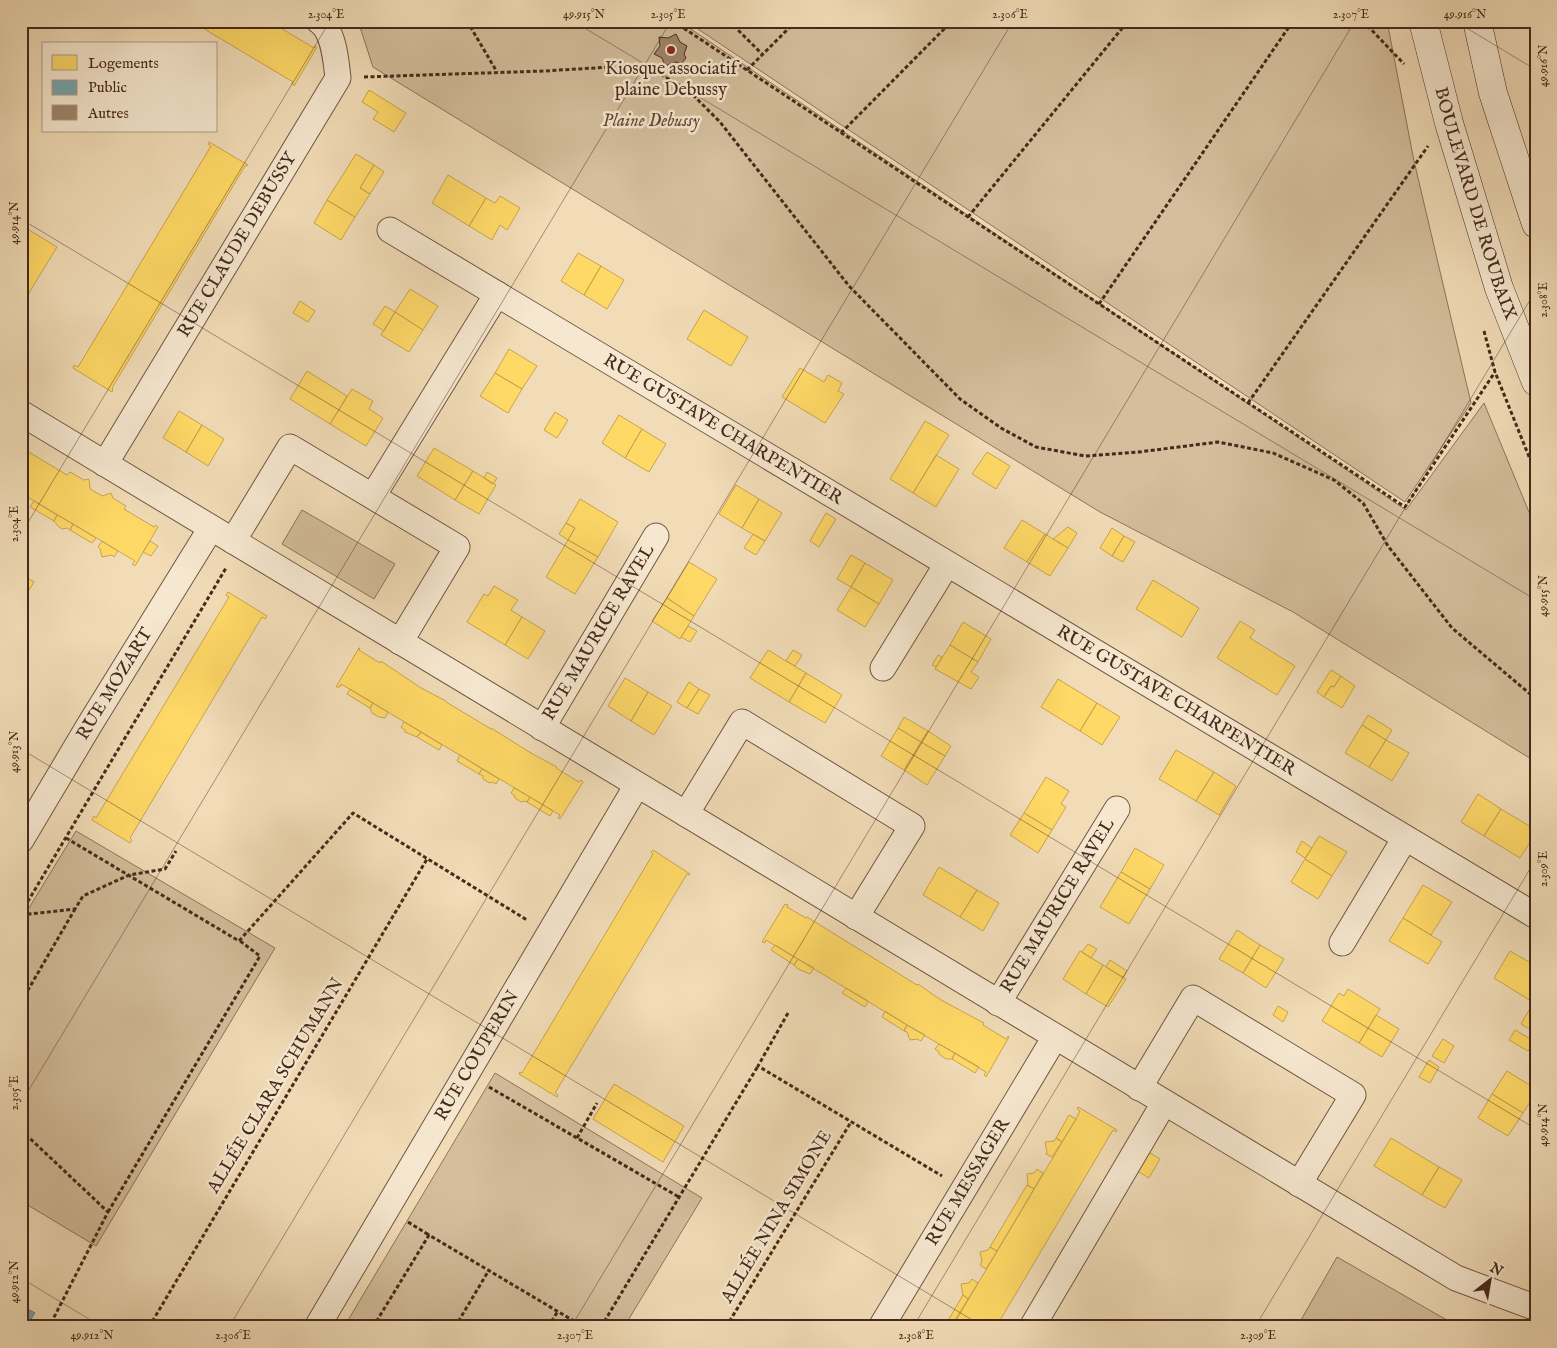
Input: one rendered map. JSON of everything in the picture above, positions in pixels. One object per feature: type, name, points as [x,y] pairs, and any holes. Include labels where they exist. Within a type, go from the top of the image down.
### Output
[{"type":"main road","name":"BOULEVARD DE ROUBAIX","points":[[1423,21],[1449,123],[1499,288],[1536,382]]},
{"type":"main road","points":[[1477,21],[1493,92],[1536,224]]},
{"type":"street","points":[[319,21],[325,25],[334,49],[338,78]]},
{"type":"street","name":"RUE CLAUDE DEBUSSY","points":[[104,464],[338,78]]},
{"type":"street","name":"RUE GUSTAVE CHARPENTIER","points":[[390,230],[1536,916]]},
{"type":"street","points":[[373,496],[497,294]]},
{"type":"street","name":"RUE MAURICE RAVEL","points":[[21,414],[211,528],[231,552],[400,642],[1456,1278],[1531,1308]]},
{"type":"street","points":[[231,552],[290,447],[457,546],[400,642]]},
{"type":"street","name":"RUE MOZART","points":[[21,840],[211,528]]},
{"type":"street","name":"RUE MAURICE RAVEL","points":[[542,728],[656,536]]},
{"type":"street","points":[[883,668],[946,564]]},
{"type":"street","points":[[686,814],[742,722],[912,826],[856,917]]},
{"type":"street","name":"RUE COUPERIN","points":[[317,1327],[637,785]]},
{"type":"street","name":"RUE MAURICE RAVEL","points":[[998,1003],[1117,809]]},
{"type":"street","points":[[1342,944],[1405,838]]},
{"type":"street","points":[[1139,1088],[1193,998],[1353,1095],[1299,1184]]},
{"type":"street","name":"RUE MESSAGER","points":[[881,1327],[1056,1037]]},
{"type":"street","points":[[1032,1327],[1164,1103]]},
{"type":"path","points":[[467,21],[497,72]]},
{"type":"path","points":[[672,21],[1405,507],[1495,372]]},
{"type":"path","points":[[729,21],[762,54]]},
{"type":"path","points":[[747,70],[796,21]]},
{"type":"path","points":[[841,133],[952,21]]},
{"type":"path","points":[[968,217],[1128,21]]},
{"type":"path","points":[[1099,304],[1292,21]]},
{"type":"path","points":[[1363,21],[1405,65]]},
{"type":"path","points":[[338,78],[644,65],[688,90],[720,122],[849,286],[960,399],[1001,428],[1036,446],[1085,456],[1139,452],[1218,442],[1273,453],[1334,480],[1363,503],[1388,546],[1452,628],[1536,699]]},
{"type":"path","points":[[1248,403],[1431,142]]},
{"type":"path","points":[[21,914],[231,552]]},
{"type":"path","points":[[239,940],[353,813],[549,934]]},
{"type":"path","points":[[49,1327],[108,1212],[260,956],[239,940],[66,838]]},
{"type":"path","points":[[21,1002],[83,896],[129,875],[165,869],[176,851]]},
{"type":"path","name":"ALLÉE CLARA SCHUMANN","points":[[149,1327],[428,859]]},
{"type":"path","points":[[21,914],[75,909]]},
{"type":"path","points":[[601,1327],[788,1013]]},
{"type":"path","points":[[758,1066],[964,1189]]},
{"type":"path","points":[[466,1074],[679,1198]]},
{"type":"path","points":[[577,1138],[598,1103]]},
{"type":"path","name":"ALLÉE NINA SIMONE","points":[[726,1327],[851,1122]]},
{"type":"path","points":[[21,1130],[108,1212]]},
{"type":"path","points":[[401,1218],[584,1327]]},
{"type":"path","points":[[373,1327],[429,1235]]},
{"type":"path","points":[[455,1327],[488,1270]]},
{"type":"path","points":[[548,1327],[558,1311]]},
{"type":"green space","name":"Plaine Debussy","points":[[358,21],[679,21],[1406,510],[1484,403],[1536,529],[1536,762],[1293,612],[1100,512],[373,67]]},
{"type":"green space","points":[[686,21],[1387,21],[1414,161],[1471,403],[1405,502]]},
{"type":"green space","points":[[302,510],[395,564],[374,599],[282,544]]},
{"type":"green space","points":[[76,831],[275,948],[96,1246],[21,1201],[21,921]]},
{"type":"green space","points":[[495,1073],[702,1198],[624,1327],[344,1327]]},
{"type":"green space","points":[[1337,1257],[1459,1327],[1297,1327]]},
{"type":"building: Logements","points":[[191,21],[269,21],[314,48],[315,46],[317,47],[294,86],[293,82]]},
{"type":"building: Logements","points":[[369,90],[406,113],[394,132],[373,119],[378,112],[362,102]]},
{"type":"building: Logements","points":[[209,142],[248,165],[245,166],[112,388],[112,392],[73,368],[74,365],[78,367],[211,146],[208,144]]},
{"type":"building: Logements","points":[[356,154],[374,165],[360,188],[370,194],[355,217],[327,200]]},
{"type":"building: Logements","points":[[374,165],[384,172],[370,194],[360,188]]},
{"type":"building: Logements","points":[[448,175],[486,198],[469,226],[432,203]]},
{"type":"building: Logements","points":[[500,196],[520,208],[507,230],[500,225],[492,240],[469,226],[486,198],[495,203]]},
{"type":"building: Logements","points":[[327,200],[355,217],[341,240],[314,223]]},
{"type":"building: Logements","points":[[21,225],[57,247],[21,306]]},
{"type":"building: Logements","points":[[578,253],[601,266],[584,295],[561,281]]},
{"type":"building: Logements","points":[[601,266],[624,280],[607,309],[584,295]]},
{"type":"building: Logements","points":[[410,289],[438,306],[423,330],[395,312]]},
{"type":"building: Logements","points":[[300,301],[315,311],[308,322],[293,313]]},
{"type":"building: Logements","points":[[385,306],[395,312],[384,331],[373,324]]},
{"type":"building: Logements","points":[[704,310],[748,337],[731,366],[687,339]]},
{"type":"building: Logements","points":[[395,312],[423,330],[409,352],[381,335]]},
{"type":"building: Logements","points":[[509,349],[537,366],[522,389],[495,373]]},
{"type":"building: Logements","points":[[800,368],[824,382],[828,375],[842,383],[838,391],[844,394],[825,423],[782,397]]},
{"type":"building: Logements","points":[[307,371],[347,396],[330,424],[290,399]]},
{"type":"building: Logements","points":[[495,373],[522,389],[508,413],[480,396]]},
{"type":"building: Logements","points":[[352,389],[373,401],[369,409],[383,418],[366,446],[330,424]]},
{"type":"building: Logements","points":[[179,411],[202,425],[186,452],[163,438]]},
{"type":"building: Logements","points":[[555,412],[568,420],[557,438],[544,430]]},
{"type":"building: Logements","points":[[619,415],[642,429],[625,458],[602,443]]},
{"type":"building: Logements","points":[[925,421],[949,435],[913,493],[890,479]]},
{"type":"building: Logements","points":[[202,425],[224,439],[208,466],[186,452]]},
{"type":"building: Logements","points":[[642,429],[666,444],[649,472],[625,458]]},
{"type":"building: Logements","points":[[21,442],[24,443],[22,448],[67,475],[70,472],[84,480],[89,479],[90,489],[102,496],[111,493],[113,498],[126,506],[124,509],[154,527],[156,525],[158,527],[135,566],[132,564],[135,561],[21,493]]},
{"type":"building: Logements","points":[[434,448],[473,471],[455,500],[417,476]]},
{"type":"building: Logements","points":[[987,452],[1010,466],[996,489],[972,474]]},
{"type":"building: Logements","points":[[936,455],[959,469],[936,507],[913,493]]},
{"type":"building: Logements","points":[[473,471],[496,485],[479,514],[455,500]]},
{"type":"building: Logements","points":[[487,472],[497,478],[493,484],[484,478]]},
{"type":"building: Logements","points":[[736,485],[759,499],[742,528],[719,514]]},
{"type":"building: Logements","points":[[580,499],[618,522],[598,557],[568,540],[575,528],[566,523]]},
{"type":"building: Logements","points":[[759,499],[782,513],[765,541],[742,528]]},
{"type":"building: Logements","points":[[34,501],[57,515],[54,521],[30,507]]},
{"type":"building: Logements","points":[[826,513],[836,519],[819,547],[810,541]]},
{"type":"building: Logements","points":[[57,515],[73,524],[70,530],[67,528],[62,529],[58,526],[54,521]]},
{"type":"building: Logements","points":[[1022,520],[1045,534],[1027,562],[1004,548]]},
{"type":"building: Logements","points":[[566,523],[575,528],[568,540],[559,534]]},
{"type":"building: Logements","points":[[73,524],[96,538],[92,543],[70,530]]},
{"type":"building: Logements","points":[[1068,527],[1077,533],[1068,548],[1053,539]]},
{"type":"building: Logements","points":[[1112,528],[1124,536],[1112,556],[1100,548]]},
{"type":"building: Logements","points":[[753,534],[765,541],[756,555],[744,548]]},
{"type":"building: Logements","points":[[1045,534],[1068,548],[1050,576],[1027,562]]},
{"type":"building: Logements","points":[[1124,536],[1135,542],[1123,562],[1112,556]]},
{"type":"building: Logements","points":[[568,540],[598,557],[575,594],[546,577]]},
{"type":"building: Logements","points":[[102,541],[118,551],[114,557],[112,555],[102,557],[98,547]]},
{"type":"building: Logements","points":[[150,541],[158,546],[151,556],[143,552]]},
{"type":"building: Logements","points":[[851,555],[865,563],[851,587],[837,579]]},
{"type":"building: Logements","points":[[689,562],[717,579],[694,616],[667,598]]},
{"type":"building: Logements","points":[[865,563],[893,580],[879,604],[851,587]]},
{"type":"building: Logements","points":[[21,574],[34,582],[21,603]]},
{"type":"building: Logements","points":[[1153,580],[1199,608],[1182,637],[1136,609]]},
{"type":"building: Logements","points":[[494,586],[518,600],[511,610],[522,617],[505,645],[467,622],[484,594],[488,596]]},
{"type":"building: Logements","points":[[851,587],[879,604],[865,627],[837,610]]},
{"type":"building: Logements","points":[[228,592],[267,616],[265,619],[262,617],[130,838],[132,840],[130,843],[92,820],[94,816],[96,818],[229,597],[226,595]]},
{"type":"building: Logements","points":[[667,598],[694,616],[680,639],[652,621]]},
{"type":"building: Logements","points":[[522,617],[545,631],[528,659],[505,645]]},
{"type":"building: Logements","points":[[1240,621],[1255,630],[1250,638],[1295,666],[1277,695],[1217,658]]},
{"type":"building: Logements","points":[[963,622],[991,639],[978,662],[950,645]]},
{"type":"building: Logements","points":[[688,626],[697,631],[690,642],[681,637]]},
{"type":"building: Logements","points":[[950,645],[978,662],[971,672],[979,677],[971,689],[935,669]]},
{"type":"building: Logements","points":[[359,648],[359,650],[380,663],[381,661],[421,688],[557,767],[579,782],[581,780],[583,782],[560,819],[558,818],[560,815],[341,684],[340,687],[336,687]]},
{"type":"building: Logements","points":[[768,650],[806,673],[789,702],[750,678]]},
{"type":"building: Logements","points":[[793,650],[802,655],[795,666],[786,661]]},
{"type":"building: Logements","points":[[938,655],[942,657],[936,667],[932,665]]},
{"type":"building: Logements","points":[[1331,670],[1341,676],[1324,697],[1317,692]]},
{"type":"building: Logements","points":[[806,673],[842,695],[825,723],[789,702]]},
{"type":"building: Logements","points":[[1341,676],[1355,686],[1342,708],[1324,697]]},
{"type":"building: Logements","points":[[625,678],[648,692],[631,721],[608,706]]},
{"type":"building: Logements","points":[[1058,679],[1097,703],[1080,731],[1041,707]]},
{"type":"building: Logements","points":[[689,682],[699,689],[687,708],[677,702]]},
{"type":"building: Logements","points":[[350,689],[373,703],[370,708],[347,694]]},
{"type":"building: Logements","points":[[699,689],[710,695],[698,714],[687,708]]},
{"type":"building: Logements","points":[[648,692],[672,706],[654,735],[631,721]]},
{"type":"building: Logements","points":[[373,703],[388,712],[385,718],[372,713],[370,708]]},
{"type":"building: Logements","points":[[1097,703],[1120,717],[1102,745],[1080,731]]},
{"type":"building: Logements","points":[[1368,715],[1392,730],[1386,740],[1362,725]]},
{"type":"building: Logements","points":[[904,717],[928,731],[921,742],[898,728]]},
{"type":"building: Logements","points":[[404,722],[421,732],[417,737],[405,732],[401,727]]},
{"type":"building: Logements","points":[[1362,725],[1386,740],[1369,767],[1345,753]]},
{"type":"building: Logements","points":[[898,728],[921,742],[904,770],[881,756]]},
{"type":"building: Logements","points":[[928,731],[951,746],[945,756],[921,742]]},
{"type":"building: Logements","points":[[421,732],[442,745],[439,750],[417,737]]},
{"type":"building: Logements","points":[[1386,740],[1409,753],[1392,781],[1369,767]]},
{"type":"building: Logements","points":[[921,742],[945,756],[927,785],[904,770]]},
{"type":"building: Logements","points":[[1176,750],[1214,772],[1196,801],[1159,779]]},
{"type":"building: Logements","points":[[460,755],[482,769],[479,774],[457,761]]},
{"type":"building: Logements","points":[[482,769],[499,779],[496,784],[483,779],[483,776],[479,774]]},
{"type":"building: Logements","points":[[1214,772],[1236,786],[1219,815],[1196,801]]},
{"type":"building: Logements","points":[[1046,777],[1069,791],[1061,804],[1066,807],[1052,830],[1024,813]]},
{"type":"building: Logements","points":[[514,788],[530,797],[527,802],[521,802],[515,798],[511,793]]},
{"type":"building: Logements","points":[[1478,794],[1501,809],[1484,836],[1461,822]]},
{"type":"building: Logements","points":[[530,797],[553,811],[550,816],[527,802]]},
{"type":"building: Logements","points":[[1501,809],[1536,830],[1520,858],[1484,836]]},
{"type":"building: Logements","points":[[1024,813],[1052,830],[1038,853],[1010,835]]},
{"type":"building: Logements","points":[[1319,836],[1347,852],[1332,876],[1305,859]]},
{"type":"building: Logements","points":[[1302,841],[1312,848],[1305,858],[1296,852]]},
{"type":"building: Logements","points":[[1135,848],[1164,865],[1150,889],[1121,872]]},
{"type":"building: Logements","points":[[653,850],[690,874],[687,874],[555,1093],[558,1095],[557,1097],[519,1074],[520,1072],[522,1073],[653,854],[651,852]]},
{"type":"building: Logements","points":[[1305,859],[1332,876],[1318,899],[1291,882]]},
{"type":"building: Logements","points":[[939,867],[977,890],[960,917],[923,895]]},
{"type":"building: Logements","points":[[1121,872],[1150,889],[1129,924],[1100,907]]},
{"type":"building: Logements","points":[[1423,885],[1452,902],[1431,935],[1403,918]]},
{"type":"building: Logements","points":[[977,890],[999,903],[983,931],[960,917]]},
{"type":"building: Logements","points":[[785,904],[788,905],[787,907],[807,917],[918,984],[941,1000],[984,1023],[983,1025],[1006,1039],[1008,1036],[986,1077],[984,1075],[986,1072],[766,940],[765,943],[762,942]]},
{"type":"building: Logements","points":[[1403,918],[1442,942],[1428,964],[1389,941]]},
{"type":"building: Logements","points":[[1237,930],[1260,945],[1243,973],[1219,959]]},
{"type":"building: Logements","points":[[1088,944],[1097,949],[1091,958],[1082,952]]},
{"type":"building: Logements","points":[[775,945],[798,959],[794,965],[771,950]]},
{"type":"building: Logements","points":[[1260,945],[1284,959],[1266,988],[1243,973]]},
{"type":"building: Logements","points":[[1080,951],[1103,965],[1086,994],[1063,979]]},
{"type":"building: Logements","points":[[1510,951],[1536,966],[1536,994],[1531,1001],[1494,978]]},
{"type":"building: Logements","points":[[798,959],[814,968],[810,974],[798,969],[794,965]]},
{"type":"building: Logements","points":[[1110,960],[1127,971],[1123,978],[1106,967]]},
{"type":"building: Logements","points":[[1103,965],[1126,979],[1108,1007],[1086,994]]},
{"type":"building: Logements","points":[[846,988],[868,1001],[865,1007],[842,993]]},
{"type":"building: Logements","points":[[1348,989],[1380,1009],[1359,1043],[1322,1021],[1339,993],[1344,996]]},
{"type":"building: Logements","points":[[1536,994],[1536,1033],[1521,1024]]},
{"type":"building: Logements","points":[[1278,1006],[1288,1012],[1283,1022],[1273,1015]]},
{"type":"building: Logements","points":[[885,1011],[907,1025],[904,1031],[882,1017]]},
{"type":"building: Logements","points":[[1376,1015],[1399,1029],[1382,1057],[1359,1043]]},
{"type":"building: Logements","points":[[907,1025],[925,1035],[921,1041],[917,1039],[910,1040],[907,1032],[904,1031]]},
{"type":"building: Logements","points":[[1515,1030],[1534,1041],[1528,1051],[1509,1040]]},
{"type":"building: Logements","points":[[1443,1039],[1454,1046],[1444,1063],[1432,1056]]},
{"type":"building: Logements","points":[[939,1044],[955,1053],[952,1059],[946,1059],[939,1054],[935,1049]]},
{"type":"building: Logements","points":[[955,1053],[979,1067],[975,1073],[952,1059]]},
{"type":"building: Logements","points":[[1429,1060],[1439,1067],[1430,1083],[1419,1077]]},
{"type":"building: Logements","points":[[1507,1071],[1536,1089],[1523,1113],[1492,1094]]},
{"type":"building: Logements","points":[[614,1084],[684,1126],[663,1162],[593,1119]]},
{"type":"building: Logements","points":[[1492,1094],[1523,1113],[1508,1136],[1478,1118]]},
{"type":"building: Logements","points":[[1078,1107],[1117,1130],[1116,1132],[1113,1130],[996,1327],[952,1327],[1076,1119],[1080,1111],[1077,1109]]},
{"type":"building: Logements","points":[[1069,1115],[1076,1119],[1062,1142],[1056,1138]]},
{"type":"building: Logements","points":[[1056,1138],[1062,1142],[1052,1157],[1046,1154],[1045,1142],[1054,1141]]},
{"type":"building: Logements","points":[[1391,1138],[1439,1167],[1422,1195],[1374,1166]]},
{"type":"building: Logements","points":[[1142,1148],[1160,1159],[1149,1178],[1131,1167]]},
{"type":"building: Logements","points":[[1439,1167],[1462,1180],[1445,1208],[1422,1195]]},
{"type":"building: Logements","points":[[1037,1169],[1043,1173],[1034,1189],[1027,1185],[1027,1174],[1034,1173]]},
{"type":"building: Logements","points":[[1027,1185],[1034,1189],[997,1251],[990,1247]]},
{"type":"building: Logements","points":[[990,1247],[997,1251],[986,1269],[980,1265],[982,1261],[980,1252],[988,1250]]},
{"type":"building: Logements","points":[[972,1279],[978,1283],[968,1299],[963,1295],[961,1284],[969,1283]]},
{"type":"building: Logements","points":[[963,1295],[968,1299],[954,1322],[949,1319]]},
{"type":"building: Public","points":[[21,1305],[35,1313],[26,1327],[21,1327]]},
{"type":"building: Autres","name":"Kiosque associatif plaine Debussy","points":[[676,34],[680,42],[687,46],[684,54],[686,58],[682,63],[675,62],[665,66],[662,58],[654,54],[660,46],[659,37],[668,38]]},
{"type":"place","name":"Kiosque associatif plaine Debussy","points":[[671,50]]}]
